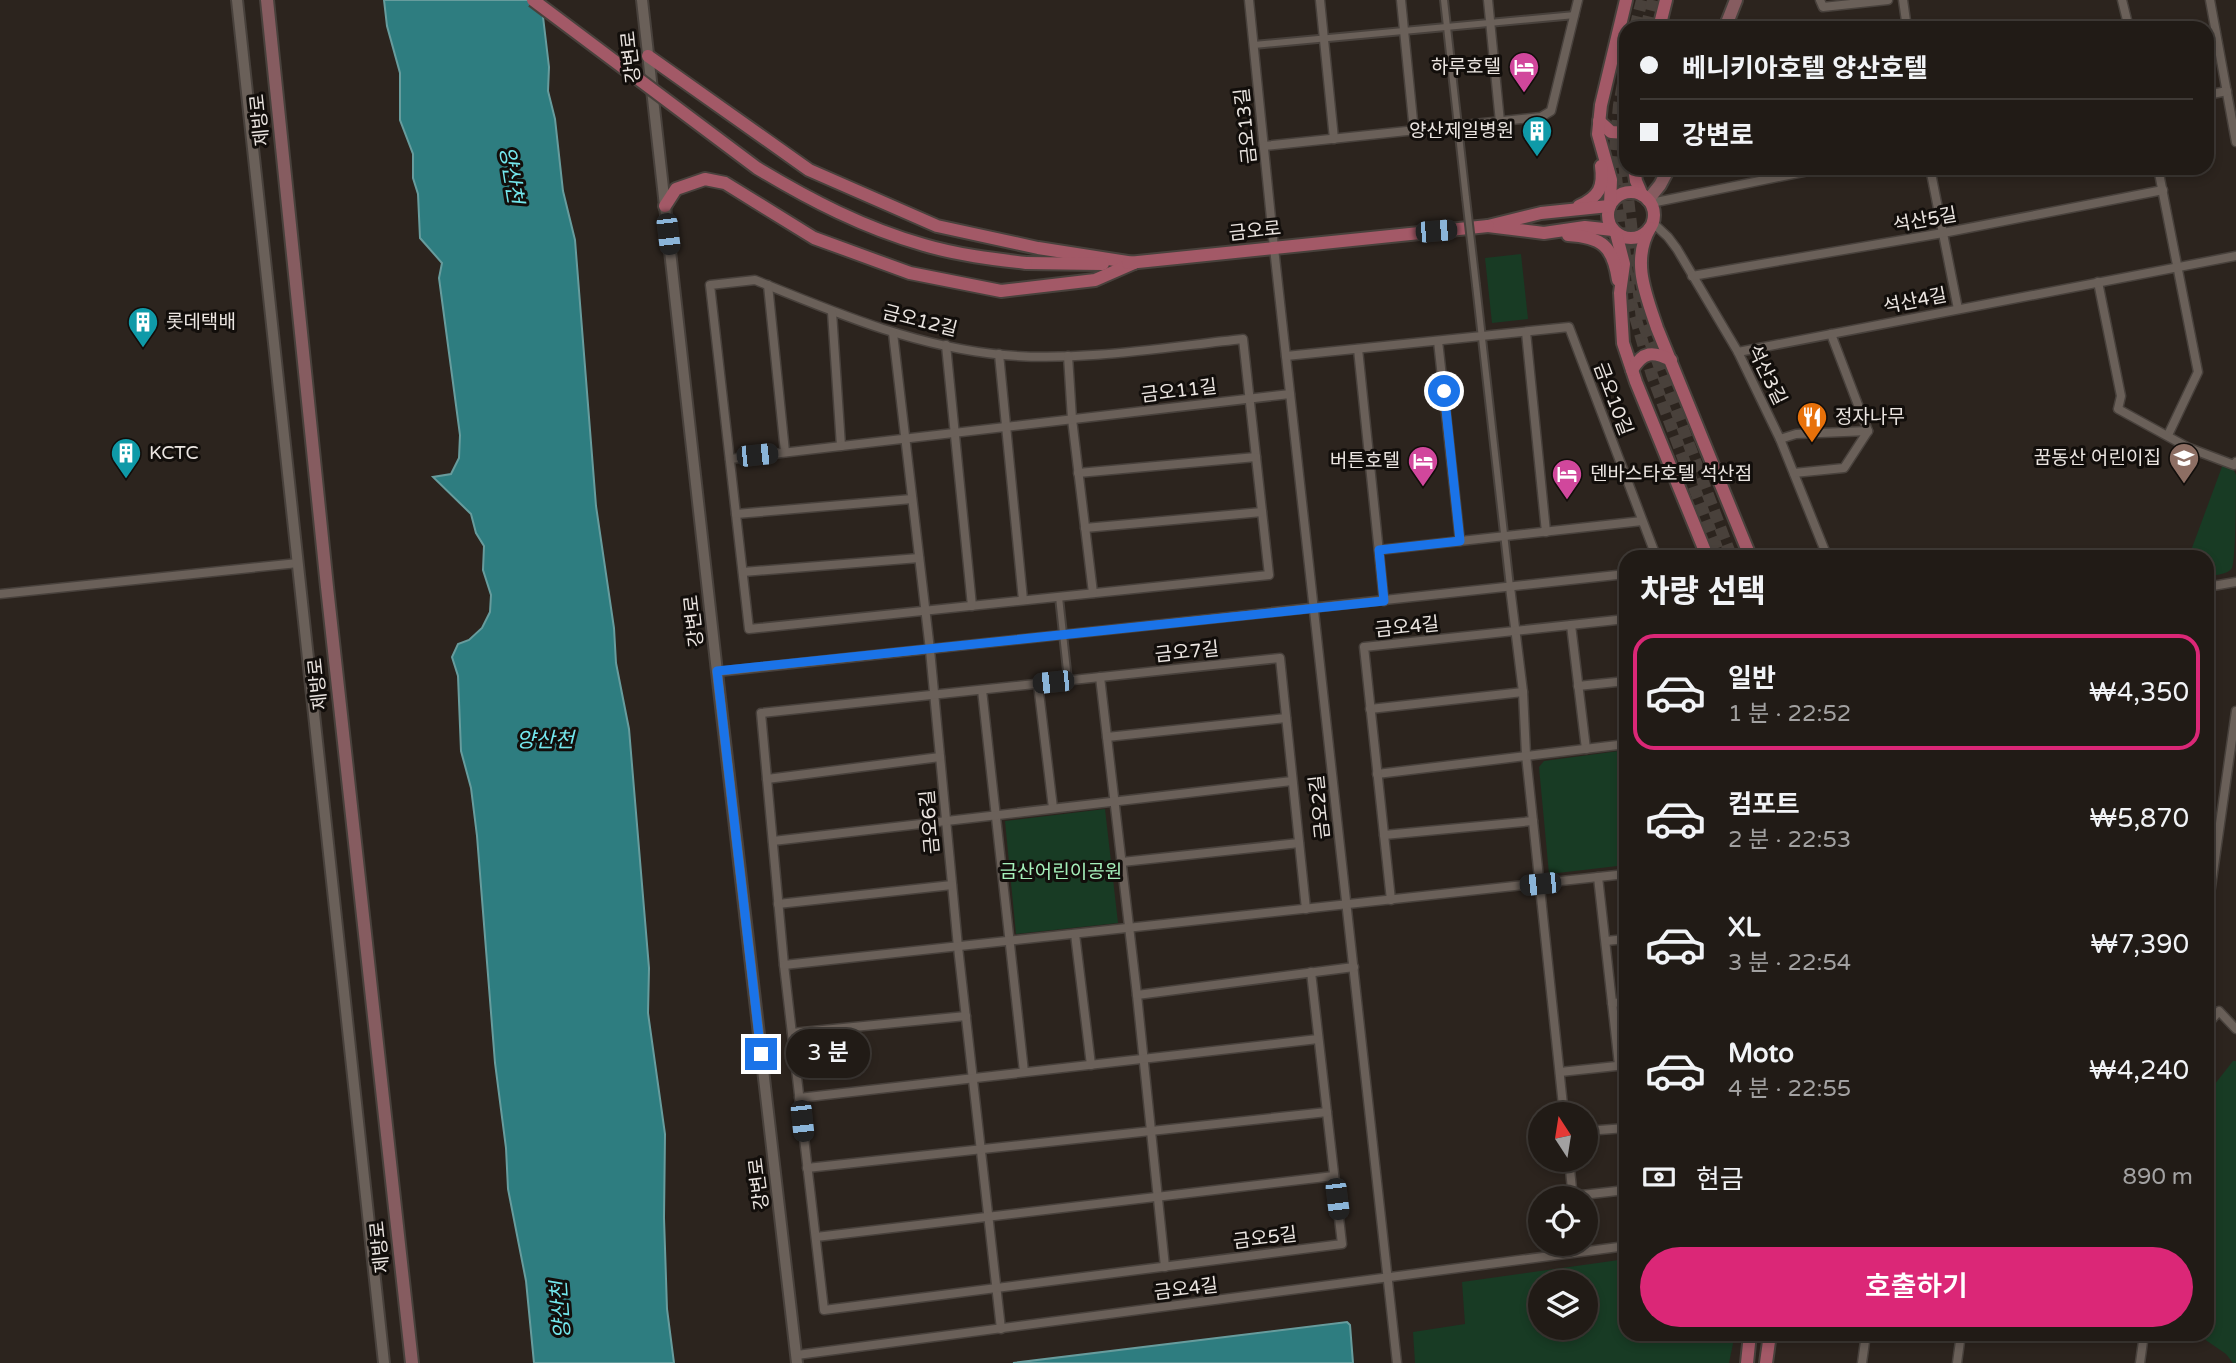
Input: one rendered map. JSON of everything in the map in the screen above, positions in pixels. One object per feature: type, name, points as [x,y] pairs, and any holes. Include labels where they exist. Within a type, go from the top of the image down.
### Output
[{"type":"main road","name":"제방로","points":[[267,0],[328,601],[412,1363]]},
{"type":"main road","name":"금오로","points":[[533,0],[757,168],[794,190],[855,221],[902,238],[971,256],[1026,263],[1134,263],[1488,226],[1541,213],[1610,206]]},
{"type":"main road","points":[[1621,21],[1626,0]]},
{"type":"main road","points":[[1660,21],[1665,0]]},
{"type":"main road","points":[[1728,21],[1736,0]]},
{"type":"main road","points":[[1562,211],[1590,200],[1600,190],[1603,176],[1598,154],[1601,105],[1619,29]]},
{"type":"main road","points":[[648,56],[809,170],[937,226],[1038,248],[1134,263]]},
{"type":"main road","points":[[1599,128],[1619,133]]},
{"type":"main road","points":[[1599,128],[1611,180],[1608,219],[1615,231],[1624,264],[1619,293]]},
{"type":"main road","points":[[1635,175],[1654,216],[1641,246],[1640,270],[1657,328],[1748,550]]},
{"type":"main road","points":[[1647,199],[1660,186],[1666,175]]},
{"type":"main road","points":[[665,206],[676,188],[705,179],[725,183],[814,238],[910,273],[1001,291],[1095,280],[1134,263]]},
{"type":"main road","points":[[1610,206],[1620,194],[1635,192],[1647,199]]},
{"type":"main road","name":"금오로","points":[[1488,226],[1544,233],[1585,227],[1615,231]]},
{"type":"main road","points":[[1615,231],[1623,237],[1637,237],[1651,226]]},
{"type":"main road","points":[[1544,233],[1584,236],[1599,241],[1613,257],[1623,343],[1705,550]]},
{"type":"main road","points":[[1632,370],[1646,354],[1657,353],[1671,360]]},
{"type":"main road","points":[[1747,1363],[1750,1341]]},
{"type":"main road","points":[[1766,1363],[1769,1341]]},
{"type":"street","points":[[237,0],[384,1363]]},
{"type":"street","name":"강변로","points":[[642,0],[797,1359]]},
{"type":"street","name":"금오13길","points":[[1249,0],[1274,248]]},
{"type":"street","points":[[1320,0],[1334,139]]},
{"type":"street","points":[[1401,0],[1414,131]]},
{"type":"street","points":[[1444,0],[1523,692],[1533,821],[1563,1102]]},
{"type":"street","points":[[1488,0],[1500,122]]},
{"type":"street","points":[[1264,146],[1541,117],[1551,111],[1578,0]]},
{"type":"street","points":[[1820,0],[1823,7],[1888,0]]},
{"type":"street","points":[[1903,0],[1906,21]]},
{"type":"street","points":[[2122,0],[2127,21]]},
{"type":"street","points":[[2210,0],[2214,21]]},
{"type":"street","points":[[1254,45],[1575,15]]},
{"type":"street","points":[[2214,21],[2236,142]]},
{"type":"street","points":[[2214,94],[2227,91]]},
{"type":"street","points":[[1647,199],[1783,175]]},
{"type":"street","points":[[1931,175],[1958,309]]},
{"type":"street","points":[[2159,175],[2198,372],[2168,435]]},
{"type":"street","name":"석산5길","points":[[1692,276],[1943,233],[2162,190]]},
{"type":"street","name":"석산3길","points":[[1651,226],[1668,237],[1738,352],[1780,439],[1825,550]]},
{"type":"street","name":"금오2길","points":[[1274,248],[1397,1363]]},
{"type":"street","name":"석산4길","points":[[1738,352],[2236,256]]},
{"type":"street","name":"금오12길","points":[[755,280],[768,285],[892,333],[999,354],[1068,356],[1243,340],[1269,575],[749,629],[710,285],[755,280]]},
{"type":"street","points":[[2098,282],[2121,396],[2118,409],[2189,447],[2234,465],[2236,462]]},
{"type":"street","points":[[768,285],[785,452]]},
{"type":"street","points":[[832,312],[841,446]]},
{"type":"street","name":"금오10길","points":[[1286,356],[1569,327],[1654,550]]},
{"type":"street","points":[[1526,332],[1546,532]]},
{"type":"street","points":[[892,333],[925,611]]},
{"type":"street","points":[[1831,334],[1868,431]]},
{"type":"street","points":[[1438,341],[1460,541]]},
{"type":"street","points":[[946,345],[972,606]]},
{"type":"street","points":[[1358,349],[1384,601]]},
{"type":"street","points":[[999,354],[1023,600]]},
{"type":"street","points":[[1068,356],[1072,419],[1093,593]]},
{"type":"street","name":"금오11길","points":[[730,459],[1290,394]]},
{"type":"street","points":[[1780,439],[1796,434],[1868,431]]},
{"type":"street","points":[[1794,473],[1843,468],[1868,431]]},
{"type":"street","points":[[1078,473],[1256,457]]},
{"type":"street","points":[[736,514],[912,499]]},
{"type":"street","points":[[1085,527],[1262,512]]},
{"type":"street","points":[[1379,550],[1642,522]]},
{"type":"street","points":[[743,572],[919,558]]},
{"type":"street","points":[[0,594],[298,563]]},
{"type":"street","points":[[717,671],[1619,575]]},
{"type":"street","points":[[2214,586],[2236,582]]},
{"type":"street","points":[[1059,597],[1068,680]]},
{"type":"street","name":"금오6길","points":[[925,611],[958,947]]},
{"type":"street","name":"금오4길","points":[[1391,900],[1364,648],[1619,620]]},
{"type":"street","points":[[1571,625],[1586,749]]},
{"type":"street","name":"금오7길","points":[[784,965],[761,713],[1068,680],[1280,658],[1306,909]]},
{"type":"street","points":[[1100,677],[1138,995],[1165,1267]]},
{"type":"street","points":[[1578,686],[1619,682]]},
{"type":"street","points":[[1038,684],[1052,808]]},
{"type":"street","points":[[982,690],[1024,1072]]},
{"type":"street","points":[[1370,709],[1523,692]]},
{"type":"street","points":[[2214,866],[2236,711]]},
{"type":"street","points":[[1107,737],[1286,718]]},
{"type":"street","points":[[1377,774],[1619,745]]},
{"type":"street","points":[[767,779],[940,757]]},
{"type":"street","points":[[773,841],[1293,781]]},
{"type":"street","points":[[1384,835],[1533,821]]},
{"type":"street","points":[[1122,862],[1299,843]]},
{"type":"street","points":[[784,965],[1619,875]]},
{"type":"street","points":[[1598,877],[1619,1046]]},
{"type":"street","points":[[778,904],[952,886]]},
{"type":"street","points":[[1075,934],[1091,1065]]},
{"type":"street","points":[[1606,941],[1619,940]]},
{"type":"street","points":[[958,947],[1001,1329]]},
{"type":"street","name":"금오5길","points":[[784,965],[824,1310],[1342,1244],[1311,972]]},
{"type":"street","points":[[1138,995],[1354,967]]},
{"type":"street","points":[[1612,1003],[1619,1002]]},
{"type":"street","points":[[2214,1017],[2219,1011],[2236,1028]]},
{"type":"street","points":[[792,1033],[966,1016]]},
{"type":"street","points":[[799,1098],[1318,1039]]},
{"type":"street","points":[[1560,1072],[1619,1065]]},
{"type":"street","points":[[807,1168],[1327,1112]]},
{"type":"street","points":[[1598,1130],[1619,1129]]},
{"type":"street","points":[[816,1237],[1334,1176]]},
{"type":"street","points":[[1598,1194],[1619,1191]]},
{"type":"street","name":"금오4길","points":[[1598,1247],[1619,1246]]},
{"type":"street","name":"금오4길","points":[[797,1359],[1388,1278],[1528,1256]]},
{"type":"street","points":[[1862,1363],[1865,1341]]},
{"type":"street","points":[[1957,1363],[1960,1341]]},
{"type":"street","points":[[2140,1363],[2143,1341]]},
{"type":"green space","points":[[1521,254],[1528,319],[1492,323],[1485,258]]},
{"type":"green space","points":[[2223,464],[2233,468],[2236,475],[2236,524],[2232,568],[2214,575],[2214,550],[2191,550]]},
{"type":"green space","points":[[1619,751],[1619,866],[1549,874],[1539,767],[1544,761]]},
{"type":"green space","name":"금산어린이공원","points":[[1105,809],[1118,923],[1016,934],[1005,821]]},
{"type":"green space","points":[[2233,1061],[2236,1061],[2236,1363],[2207,1341],[2214,1341],[2214,1085]]},
{"type":"green space","points":[[1619,1260],[1619,1341],[1734,1341],[1729,1363],[1415,1363],[1413,1332],[1465,1324],[1462,1282],[1528,1273],[1528,1340],[1598,1340],[1598,1270],[1548,1270]]},
{"type":"water","name":"양산천","points":[[384,0],[541,0],[549,67],[548,91],[555,119],[563,191],[575,240],[596,506],[614,628],[616,663],[629,729],[649,968],[648,1013],[665,1134],[667,1309],[674,1363],[534,1363],[526,1281],[508,1189],[477,836],[471,788],[461,751],[458,676],[452,657],[458,644],[469,640],[482,628],[490,612],[491,595],[483,570],[484,546],[476,533],[471,514],[433,477],[451,474],[459,458],[460,435],[439,278],[442,263],[420,238],[413,154],[400,120],[400,73],[387,26]]},
{"type":"water","points":[[1347,1322],[1350,1325],[1353,1363],[1013,1363]]},
{"type":"tunnel","points":[[1637,21],[1642,0]]},
{"type":"tunnel","points":[[1648,21],[1653,0]]},
{"type":"tunnel","points":[[1619,105],[1614,159],[1630,299],[1652,375],[1718,550]]},
{"type":"tunnel","points":[[1625,175],[1642,320],[1729,550]]},
{"type":"place","name":"하루호텔","points":[[1524,94]]},
{"type":"place","name":"양산제일병원","points":[[1537,158]]},
{"type":"place","name":"롯데택배","points":[[143,349]]},
{"type":"place","name":"정자나무","points":[[1812,444]]},
{"type":"place","name":"KCTC","points":[[126,480]]},
{"type":"place","name":"꿈동산 어린이집","points":[[2184,485]]},
{"type":"place","name":"버튼호텔","points":[[1423,488]]},
{"type":"place","name":"덴바스타호텔 석산점","points":[[1567,501]]},
{"type":"route","points":[[761,1054],[717,671],[1384,601],[1379,550],[1460,541],[1444,391]]}]
